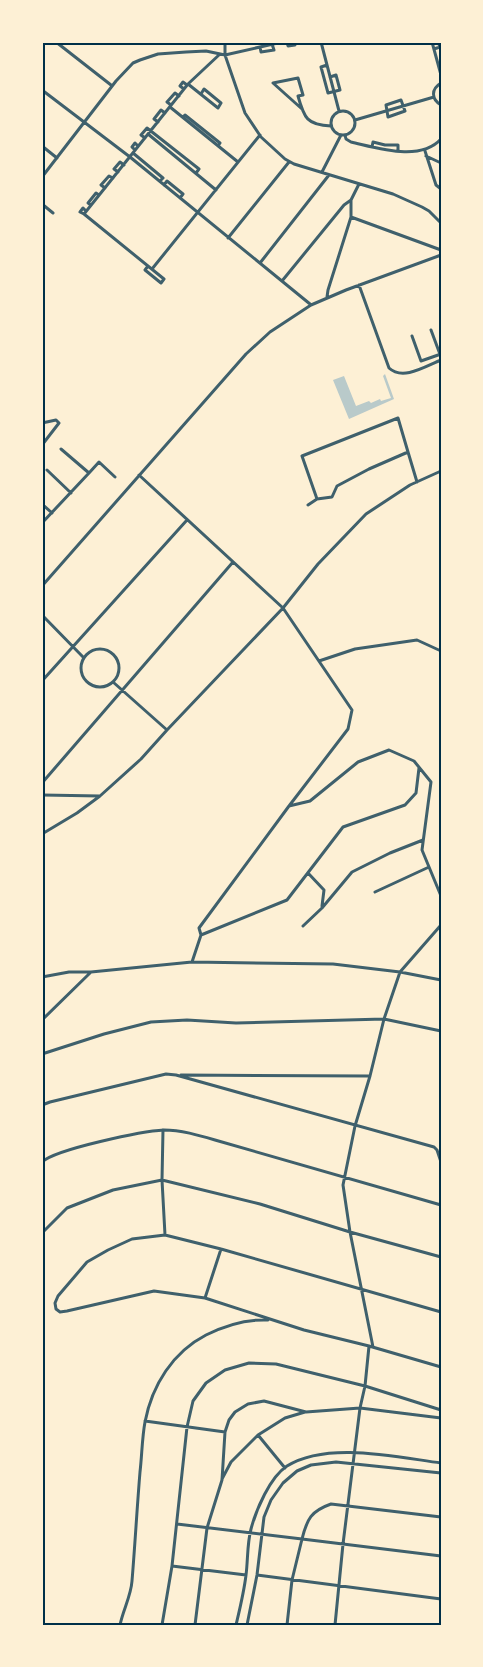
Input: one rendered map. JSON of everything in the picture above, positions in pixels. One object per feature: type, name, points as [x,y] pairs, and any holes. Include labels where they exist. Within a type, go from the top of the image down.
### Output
[{"type":"street","points":[[56,42],[112,86]]},
{"type":"street","points":[[188,85],[222,54],[225,42]]},
{"type":"street","points":[[42,177],[112,86],[134,63],[149,56],[186,52],[206,51],[222,54],[260,47],[261,52],[274,50],[272,44],[284,42],[288,46],[296,45],[295,42]]},
{"type":"street","points":[[321,42],[330,76],[336,75],[340,90],[328,93],[321,66],[327,65]]},
{"type":"street","points":[[432,42],[441,75]]},
{"type":"street","points":[[434,49],[440,47],[438,42]]},
{"type":"street","points":[[222,54],[245,113],[260,135],[289,162],[393,194],[429,211],[441,223]]},
{"type":"street","points":[[302,109],[273,83],[298,78],[303,95],[298,96],[308,121],[331,126]]},
{"type":"street","points":[[201,94],[204,89],[221,104],[218,108],[183,82],[180,86],[184,89],[179,96],[175,93],[168,102],[183,117],[185,115],[220,143],[218,146],[238,162]]},
{"type":"street","points":[[441,83],[435,88],[434,97],[441,105]]},
{"type":"street","points":[[42,90],[84,122],[134,152],[163,177],[159,182],[164,185],[167,181],[183,194],[180,198],[311,305]]},
{"type":"street","points":[[334,91],[339,111]]},
{"type":"street","points":[[355,120],[434,97]]},
{"type":"street","points":[[150,132],[158,122],[154,119],[161,110],[165,113],[171,106]]},
{"type":"street","points":[[339,111],[348,111],[355,120],[353,130],[345,135],[334,132],[331,126],[332,117],[339,111]]},
{"type":"street","points":[[216,190],[196,173],[199,170],[147,128],[141,135],[145,138],[124,165],[120,162],[114,169],[118,172],[112,178],[109,176],[101,185],[105,188],[99,195],[96,192],[88,203],[91,205],[85,213],[150,268],[164,279],[161,283],[145,270],[150,268],[198,213],[260,135]]},
{"type":"street","points":[[322,172],[340,135]]},
{"type":"street","points":[[345,135],[351,142],[408,152],[424,150],[441,139]]},
{"type":"street","points":[[42,146],[57,158]]},
{"type":"street","points":[[424,150],[436,185],[440,189]]},
{"type":"street","points":[[426,155],[441,163]]},
{"type":"street","points":[[228,237],[289,162]]},
{"type":"street","points":[[260,263],[329,175]]},
{"type":"street","points":[[327,297],[351,217],[351,201],[359,184]]},
{"type":"street","points":[[282,281],[344,206],[351,201]]},
{"type":"street","points":[[42,204],[53,213]]},
{"type":"street","points":[[351,217],[441,250]]},
{"type":"street","points":[[42,586],[246,354],[270,332],[327,297],[441,255]]},
{"type":"street","points":[[358,285],[391,370],[405,374],[441,356]]},
{"type":"street","points":[[431,330],[441,356]]},
{"type":"street","points":[[412,336],[422,361],[441,356]]},
{"type":"street","points":[[317,499],[302,456],[398,418],[417,482]]},
{"type":"street","points":[[42,423],[56,420],[59,423],[42,445]]},
{"type":"street","points":[[61,448],[89,473]]},
{"type":"street","points":[[308,505],[317,499],[332,497],[337,486],[408,452]]},
{"type":"street","points":[[42,523],[99,462],[115,477]]},
{"type":"street","points":[[47,470],[71,493]]},
{"type":"street","points":[[42,834],[100,796],[141,759],[283,608],[318,564],[366,514],[417,482],[441,471]]},
{"type":"street","points":[[139,475],[283,608],[352,710],[348,729],[199,928],[201,935],[192,962]]},
{"type":"street","points":[[42,504],[52,513]]},
{"type":"street","points":[[42,681],[188,520]]},
{"type":"street","points":[[42,783],[233,562]]},
{"type":"street","points":[[42,615],[84,658]]},
{"type":"street","points":[[319,661],[355,649],[417,640],[441,651]]},
{"type":"street","points":[[94,650],[107,651],[112,654],[119,671],[113,682],[96,687],[86,681],[81,670],[84,658],[94,650]]},
{"type":"street","points":[[113,682],[166,730]]},
{"type":"street","points":[[289,806],[310,801],[358,762],[389,750],[414,761],[430,782],[422,850],[441,896]]},
{"type":"street","points":[[201,935],[287,900],[343,827],[405,805],[416,793],[419,768]]},
{"type":"street","points":[[42,795],[100,796]]},
{"type":"street","points":[[303,926],[322,908],[352,872],[423,840]]},
{"type":"street","points":[[375,892],[429,867]]},
{"type":"street","points":[[308,873],[324,890],[322,908]]},
{"type":"street","points":[[373,1347],[350,1232],[343,1185],[344,1176],[384,1019],[400,972],[441,925]]},
{"type":"street","points":[[42,977],[69,972],[192,962],[333,964],[400,972],[441,980]]},
{"type":"street","points":[[42,1020],[91,972]]},
{"type":"street","points":[[42,1015],[49,1013]]},
{"type":"street","points":[[42,1053],[151,1022],[187,1020],[236,1023],[384,1019],[441,1031]]},
{"type":"street","points":[[42,1106],[50,1102],[166,1074],[370,1076]]},
{"type":"street","points":[[176,1075],[434,1147],[441,1162]]},
{"type":"street","points":[[163,1130],[162,1180],[165,1235]]},
{"type":"street","points":[[42,1162],[56,1154],[70,1150],[163,1130],[196,1134],[441,1205]]},
{"type":"street","points":[[42,1233],[67,1208],[113,1190],[162,1180],[260,1204],[441,1257]]},
{"type":"street","points":[[441,1312],[165,1235],[132,1239],[87,1262],[58,1296],[55,1303],[56,1309],[60,1312],[154,1291],[205,1298],[304,1330],[441,1367]]},
{"type":"street","points":[[205,1298],[221,1249]]},
{"type":"street","points":[[120,1625],[132,1585],[145,1421],[152,1397],[161,1378],[182,1352],[219,1328],[254,1320],[272,1320]]},
{"type":"street","points":[[335,1625],[354,1452],[369,1346]]},
{"type":"street","points":[[162,1625],[172,1566],[187,1427],[194,1401],[206,1383],[225,1370],[249,1363],[276,1364],[364,1386],[441,1410]]},
{"type":"street","points":[[222,1480],[225,1432],[235,1412],[248,1404],[264,1401],[306,1412]]},
{"type":"street","points":[[195,1625],[207,1528],[222,1480],[231,1462],[258,1435],[285,1418],[306,1412],[360,1408],[441,1418]]},
{"type":"street","points":[[145,1421],[225,1432]]},
{"type":"street","points":[[258,1435],[285,1468]]},
{"type":"street","points":[[236,1625],[246,1575],[250,1532],[256,1509],[266,1491],[285,1468],[303,1458],[328,1453],[354,1452],[441,1463]]},
{"type":"street","points":[[247,1625],[257,1575],[264,1517],[271,1500],[283,1483],[297,1471],[311,1465],[336,1462],[441,1473]]},
{"type":"street","points":[[287,1625],[292,1580],[305,1527],[313,1512],[331,1504],[441,1517]]},
{"type":"street","points":[[177,1524],[441,1556]]},
{"type":"street","points":[[172,1566],[246,1575]]},
{"type":"street","points":[[257,1575],[441,1599]]},
{"type":"shaded area","points":[[385,374],[394,399],[349,419],[333,380],[344,376],[356,406],[369,401],[371,403],[391,398],[383,376]]}]
